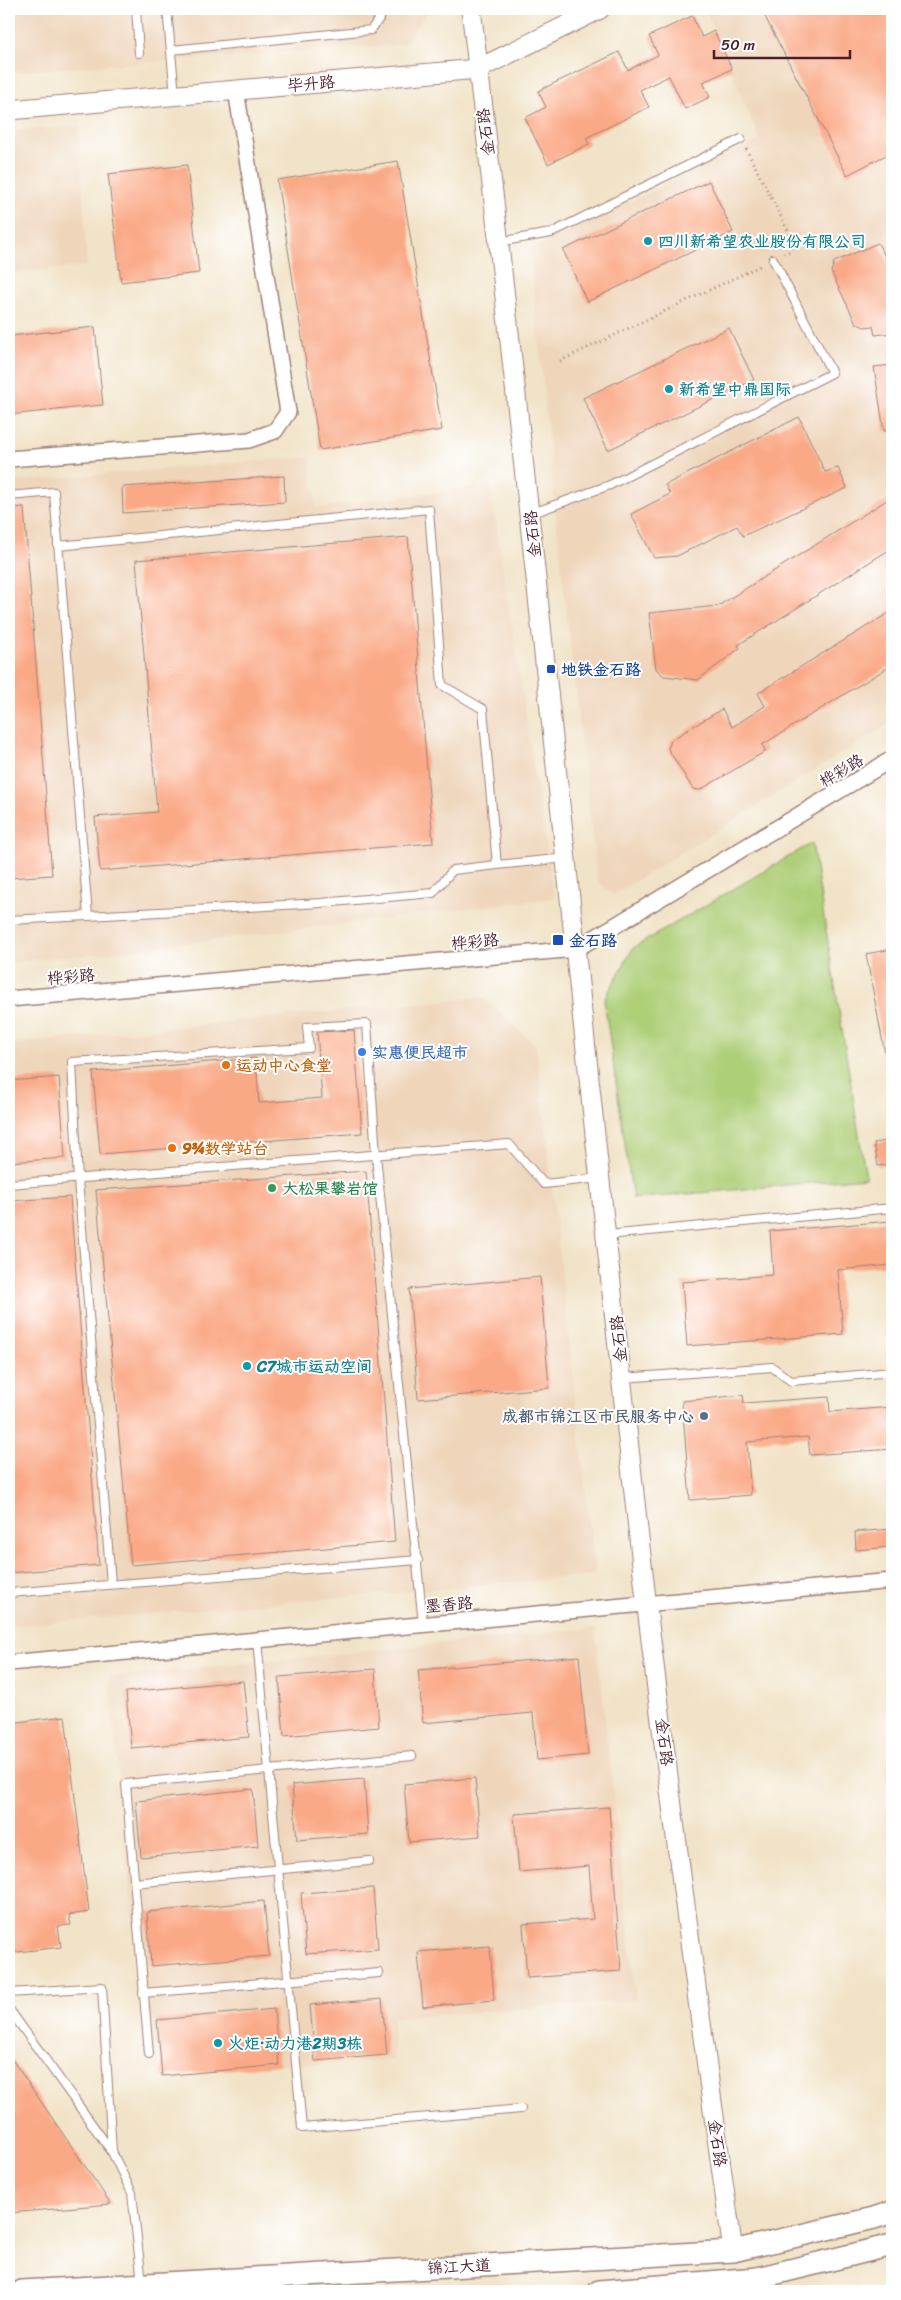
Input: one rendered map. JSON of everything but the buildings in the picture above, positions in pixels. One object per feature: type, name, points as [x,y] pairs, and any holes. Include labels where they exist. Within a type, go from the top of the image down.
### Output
[{"type":"main road","name":"锦江大道","points":[[22,2291],[733,2251],[874,2218],[892,2212]]},
{"type":"main road","points":[[599,2291],[758,2285],[892,2245]]},
{"type":"main road","points":[[716,2287],[733,2251],[758,2285]]},
{"type":"street","name":"金石路","points":[[471,9],[530,514],[647,1604],[692,1962],[733,2251]]},
{"type":"street","name":"毕升路","points":[[9,110],[478,69],[600,9]]},
{"type":"street","points":[[9,459],[249,440],[275,431],[288,412],[236,90]]},
{"type":"street","name":"桦彩路","points":[[9,998],[576,950],[892,759]]},
{"type":"street","name":"墨香路","points":[[9,1663],[892,1581]]},
{"type":"lane","points":[[136,9],[139,53]]},
{"type":"lane","points":[[167,9],[175,95]]},
{"type":"lane","points":[[171,50],[371,30],[381,16],[381,9]]},
{"type":"lane","points":[[498,242],[551,233],[741,140]]},
{"type":"lane","points":[[530,514],[610,485],[832,373],[773,260]]},
{"type":"lane","points":[[9,496],[54,492],[88,916]]},
{"type":"lane","points":[[58,546],[429,510],[442,685],[483,709],[497,865]]},
{"type":"lane","points":[[9,920],[321,903],[433,893],[453,870],[566,858]]},
{"type":"lane","points":[[111,1584],[78,1180],[72,1062],[309,1048],[307,1027],[366,1024],[376,1154],[423,1624]]},
{"type":"lane","points":[[9,1184],[78,1180],[509,1144],[544,1184],[601,1178]]},
{"type":"lane","points":[[607,1235],[892,1208]]},
{"type":"lane","points":[[622,1378],[772,1367],[791,1381],[892,1372]]},
{"type":"lane","points":[[9,1593],[418,1560]]},
{"type":"lane","points":[[257,1640],[302,2128],[521,2109]]},
{"type":"lane","points":[[149,2054],[126,1784],[412,1756]]},
{"type":"lane","points":[[134,1884],[369,1861]]},
{"type":"lane","points":[[143,1993],[379,1973]]},
{"type":"lane","points":[[9,1994],[102,1987],[112,2152]]},
{"type":"lane","points":[[9,2009],[112,2152],[132,2193],[142,2284]]},
{"type":"path","points":[[560,361],[797,248],[741,140]]},
{"type":"shaded area","points":[[9,9],[429,9],[404,44],[9,72]]},
{"type":"shaded area","points":[[705,9],[892,9],[892,722],[613,895],[597,881],[556,519],[530,249],[760,140]]},
{"type":"shaded area","points":[[79,127],[87,266],[9,273],[9,131]]},
{"type":"shaded area","points":[[310,457],[316,508],[490,485],[554,898],[105,953],[9,962],[9,482]]},
{"type":"shaded area","points":[[482,997],[536,1045],[595,1575],[9,1626],[9,1044]]},
{"type":"shaded area","points":[[595,1628],[636,2000],[393,2018],[393,2060],[148,2071],[109,1677]]},
{"type":"green space","points":[[812,843],[866,1178],[633,1199],[604,1000],[633,948]]},
{"type":"place","name":"四川新希望农业股份有限公司","points":[[648,241]]},
{"type":"place","name":"新希望中鼎国际","points":[[669,389]]},
{"type":"place","name":"地铁金石路","points":[[551,669]]},
{"type":"place","name":"金石路","points":[[558,940]]},
{"type":"place","name":"实惠便民超市","points":[[362,1052]]},
{"type":"place","name":"运动中心食堂","points":[[226,1065]]},
{"type":"place","name":"9¾数学站台","points":[[172,1148]]},
{"type":"place","name":"大松果攀岩馆","points":[[272,1188]]},
{"type":"place","name":"C7城市运动空间","points":[[247,1366]]},
{"type":"place","name":"成都市锦江区市民服务中心","points":[[704,1416]]},
{"type":"place","name":"火炬·动力港2期3栋","points":[[218,2043]]}]
